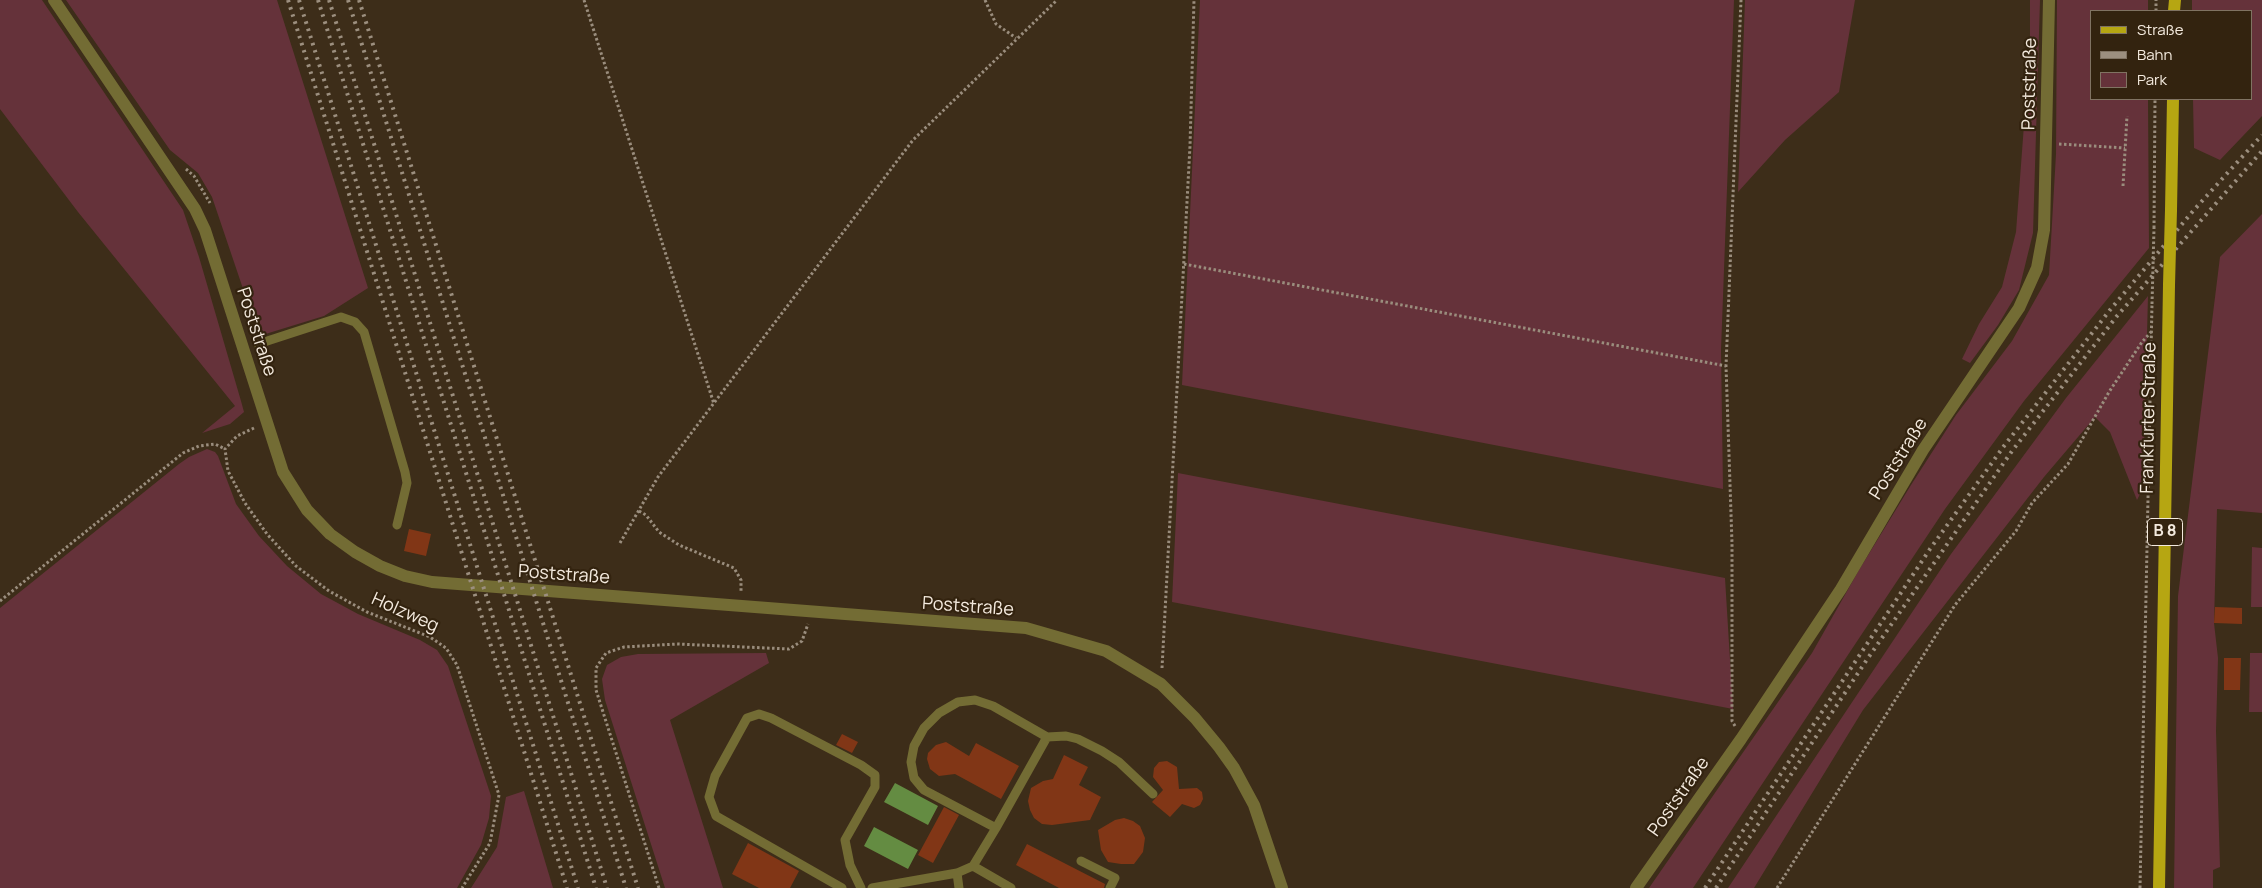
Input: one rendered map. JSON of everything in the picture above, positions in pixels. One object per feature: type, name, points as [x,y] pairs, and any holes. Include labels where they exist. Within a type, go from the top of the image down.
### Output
[{"type":"main road","name":"Frankfurter Straße","points":[[2159,888],[2173,100]]},
{"type":"street","name":"Poststraße","points":[[54,0],[195,209],[205,230],[283,472],[307,510],[330,534],[355,552],[380,566],[405,576],[432,582],[1026,628],[1106,650],[1161,684],[1195,718],[1234,768],[1254,805],[1282,888]]},
{"type":"street","name":"Poststraße","points":[[1636,888],[1741,739],[1841,589],[1923,450],[2019,308],[2037,268],[2044,230],[2049,0]]},
{"type":"lane","points":[[258,344],[341,317],[356,322],[364,332],[407,483],[397,525]]},
{"type":"lane","points":[[996,828],[924,790],[914,778],[911,762],[914,746],[924,728],[939,714],[958,702],[975,700],[993,706],[1047,737],[1066,736],[1078,739],[1119,762],[1153,794]]},
{"type":"lane","points":[[842,888],[716,816],[709,797],[715,776],[747,718],[759,714],[771,718],[862,765],[875,775],[875,787],[846,840],[850,865],[861,888]]},
{"type":"lane","points":[[872,888],[957,873],[973,866],[1047,737]]},
{"type":"lane","points":[[1081,861],[1115,878],[1110,888]]},
{"type":"lane","points":[[973,866],[1011,888]]},
{"type":"lane","points":[[957,873],[960,888]]},
{"type":"path","points":[[584,0],[714,404]]},
{"type":"path","points":[[985,0],[996,24],[1016,38]]},
{"type":"path","points":[[620,543],[658,477],[913,140],[1057,0]]},
{"type":"path","points":[[1161,684],[1184,264],[1194,0]]},
{"type":"path","points":[[1741,0],[1726,366],[1732,542],[1732,722],[1741,739]]},
{"type":"path","points":[[2140,888],[2155,100]]},
{"type":"path","points":[[2124,186],[2127,116]]},
{"type":"path","points":[[2047,144],[2125,148]]},
{"type":"path","points":[[182,166],[194,176],[211,206]]},
{"type":"path","points":[[1184,264],[1726,366]]},
{"type":"path","points":[[1777,888],[1955,605],[2016,530],[2032,503],[2068,464],[2109,392],[2142,342],[2152,332]]},
{"type":"path","points":[[0,601],[183,453],[199,446],[215,444],[225,449],[237,436],[266,423]]},
{"type":"path","name":"Holzweg","points":[[225,449],[228,471],[245,503],[267,534],[296,566],[330,591],[367,612],[430,637],[446,648],[456,665],[499,795],[490,843],[462,888]]},
{"type":"path","points":[[639,511],[646,515],[659,532],[679,545],[734,568],[741,580],[741,592]]},
{"type":"path","points":[[659,888],[596,690],[596,668],[606,654],[624,647],[677,644],[789,649],[802,641],[813,612]]},
{"type":"green space","points":[[0,0],[42,0],[183,210],[199,257],[244,412],[230,424],[202,433],[235,406],[78,212],[0,109]]},
{"type":"green space","points":[[66,0],[277,0],[368,288],[324,316],[259,336],[212,197],[198,173],[170,150]]},
{"type":"green space","points":[[1200,0],[1734,0],[1721,350],[1723,489],[1182,385]]},
{"type":"green space","points":[[1745,0],[1855,0],[1839,92],[1785,140],[1738,192]]},
{"type":"green space","points":[[2030,0],[2040,0],[2033,233],[2019,290],[1998,325],[1970,363],[1962,359],[1979,324],[2002,287],[2016,232],[2030,44]]},
{"type":"green space","points":[[2057,0],[2148,0],[2148,10],[2090,10],[2090,100],[2148,100],[2149,248],[2024,401],[1945,509],[1693,888],[1649,888],[1812,653],[1859,570],[1911,485],[1956,415],[2012,341],[2049,275],[2056,154]]},
{"type":"green space","points":[[2192,0],[2262,0],[2262,116],[2220,160],[2194,148],[2193,100],[2252,100],[2252,10],[2192,10]]},
{"type":"green space","points":[[2262,214],[2262,513],[2217,509],[2214,623],[2218,658],[2216,731],[2220,867],[2213,870],[2213,888],[2174,888],[2178,596],[2220,257]]},
{"type":"green space","points":[[2148,296],[2143,488],[2137,500],[2110,432],[2095,417],[2044,477],[1863,710],[1754,888],[1728,888],[1951,554],[2066,398]]},
{"type":"green space","points":[[207,449],[215,452],[218,456],[236,504],[259,536],[287,566],[321,594],[358,614],[420,640],[437,650],[448,666],[491,796],[489,818],[481,845],[457,888],[0,888],[0,608],[179,464]]},
{"type":"green space","points":[[1178,473],[1725,578],[1733,709],[1172,602]]},
{"type":"green space","points":[[2252,547],[2262,548],[2262,607],[2251,607]]},
{"type":"green space","points":[[766,653],[769,663],[670,720],[723,888],[665,888],[605,700],[602,679],[607,665],[621,657],[638,654]]},
{"type":"green space","points":[[2250,653],[2262,653],[2262,712],[2249,712]]},
{"type":"green space","points":[[524,791],[553,888],[471,888],[497,847],[506,797]]},
{"type":"shaded area","points":[[895,783],[938,806],[928,825],[884,802]]},
{"type":"shaded area","points":[[874,827],[918,850],[908,869],[864,846]]},
{"type":"building","points":[[409,529],[431,534],[426,556],[404,551]]},
{"type":"building","points":[[2215,607],[2242,608],[2242,624],[2214,623]]},
{"type":"building","points":[[2224,658],[2241,658],[2240,690],[2224,690]]},
{"type":"building","points":[[842,734],[858,742],[852,753],[836,745]]},
{"type":"building","points":[[946,742],[969,756],[976,743],[1019,766],[1001,799],[955,774],[939,776],[930,769],[927,759],[928,753],[936,745]]},
{"type":"building","points":[[1064,755],[1088,767],[1079,785],[1101,797],[1090,820],[1052,825],[1042,824],[1034,818],[1030,810],[1028,801],[1031,788],[1043,781],[1053,779]]},
{"type":"building","points":[[1167,761],[1177,767],[1179,789],[1197,788],[1202,792],[1203,799],[1200,805],[1194,808],[1182,804],[1170,817],[1152,802],[1163,790],[1153,777],[1154,768],[1159,762]]},
{"type":"building","points":[[944,807],[959,815],[933,863],[918,855]]},
{"type":"building","points":[[1124,818],[1140,826],[1145,838],[1143,852],[1134,864],[1108,862],[1101,850],[1098,830],[1115,820]]},
{"type":"building","points":[[748,843],[799,871],[790,888],[759,888],[732,874]]},
{"type":"building","points":[[1027,844],[1105,884],[1104,888],[1059,888],[1016,865]]},
{"type":"railway","points":[[288,0],[567,888]]},
{"type":"railway","points":[[299,0],[578,888]]},
{"type":"railway","points":[[318,0],[596,888]]},
{"type":"railway","points":[[329,0],[607,888]]},
{"type":"railway","points":[[348,0],[626,888]]},
{"type":"railway","points":[[359,0],[638,888]]},
{"type":"railway","points":[[1705,888],[1930,549],[2004,446],[2110,310],[2193,211],[2262,135]]},
{"type":"railway","points":[[1716,888],[1868,658],[2012,451],[2117,316],[2262,151]]}]
